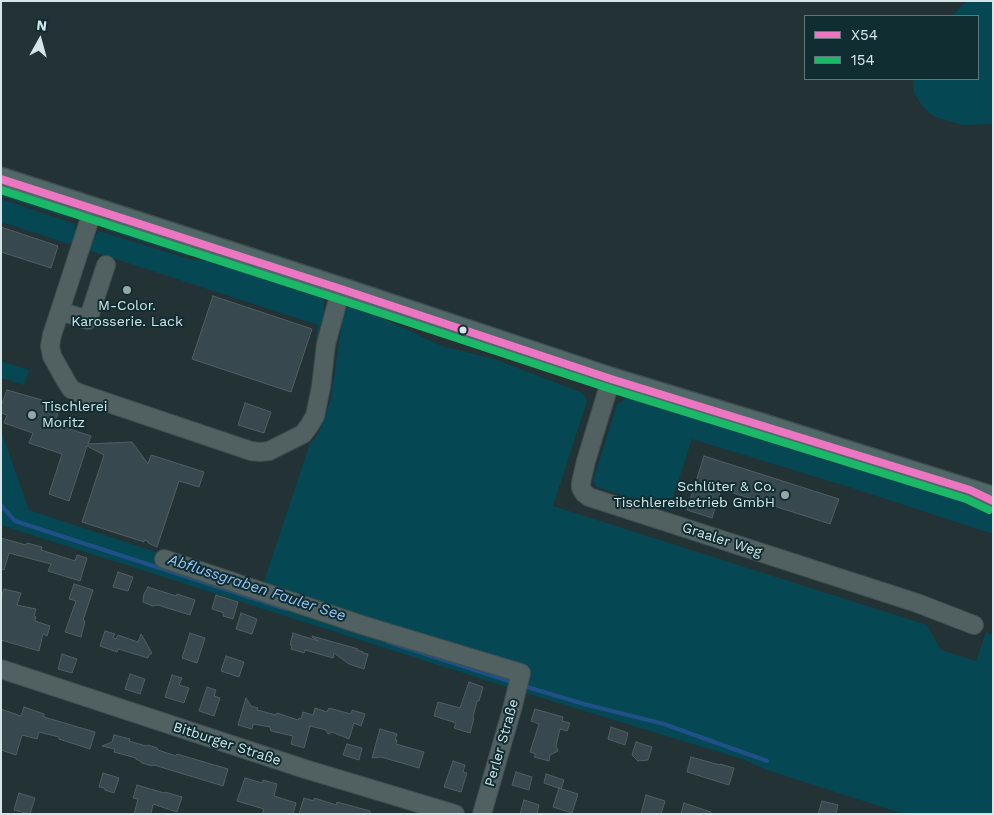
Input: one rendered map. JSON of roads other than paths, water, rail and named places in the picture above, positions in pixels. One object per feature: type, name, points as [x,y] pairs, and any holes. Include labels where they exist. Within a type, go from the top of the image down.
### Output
[{"type":"main road","points":[[1,179],[612,379],[762,424],[993,499]]},
{"type":"street","points":[[93,209],[50,346],[52,356],[66,381],[79,394],[243,448],[260,452],[269,451],[303,434],[309,426],[315,416],[321,387],[326,344],[341,289]]},
{"type":"street","points":[[60,311],[88,320],[106,266]]},
{"type":"street","name":"Graaler Weg","points":[[612,379],[581,483],[581,488],[589,497],[917,603],[974,624]]},
{"type":"street","name":"Perler Straße","points":[[164,559],[362,625],[521,673],[482,814]]},
{"type":"street","name":"Bitburger Straße","points":[[1,669],[305,769],[455,814]]},
{"type":"waterway","name":"Abflussgraben Fauler See","points":[[1,505],[15,521],[286,609]]},
{"type":"waterway","name":"Abflussgraben Fauler See","points":[[388,642],[512,682]]},
{"type":"waterway","points":[[527,687],[584,704],[664,724],[767,761]]},
{"type":"place","name":"M-Color. Karosserie. Lack","points":[[127,290]]},
{"type":"place","name":"Tischlerei Moritz","points":[[32,415]]},
{"type":"place","name":"Schlüter & Co. Tischlereibetrieb GmbH","points":[[785,495]]}]
